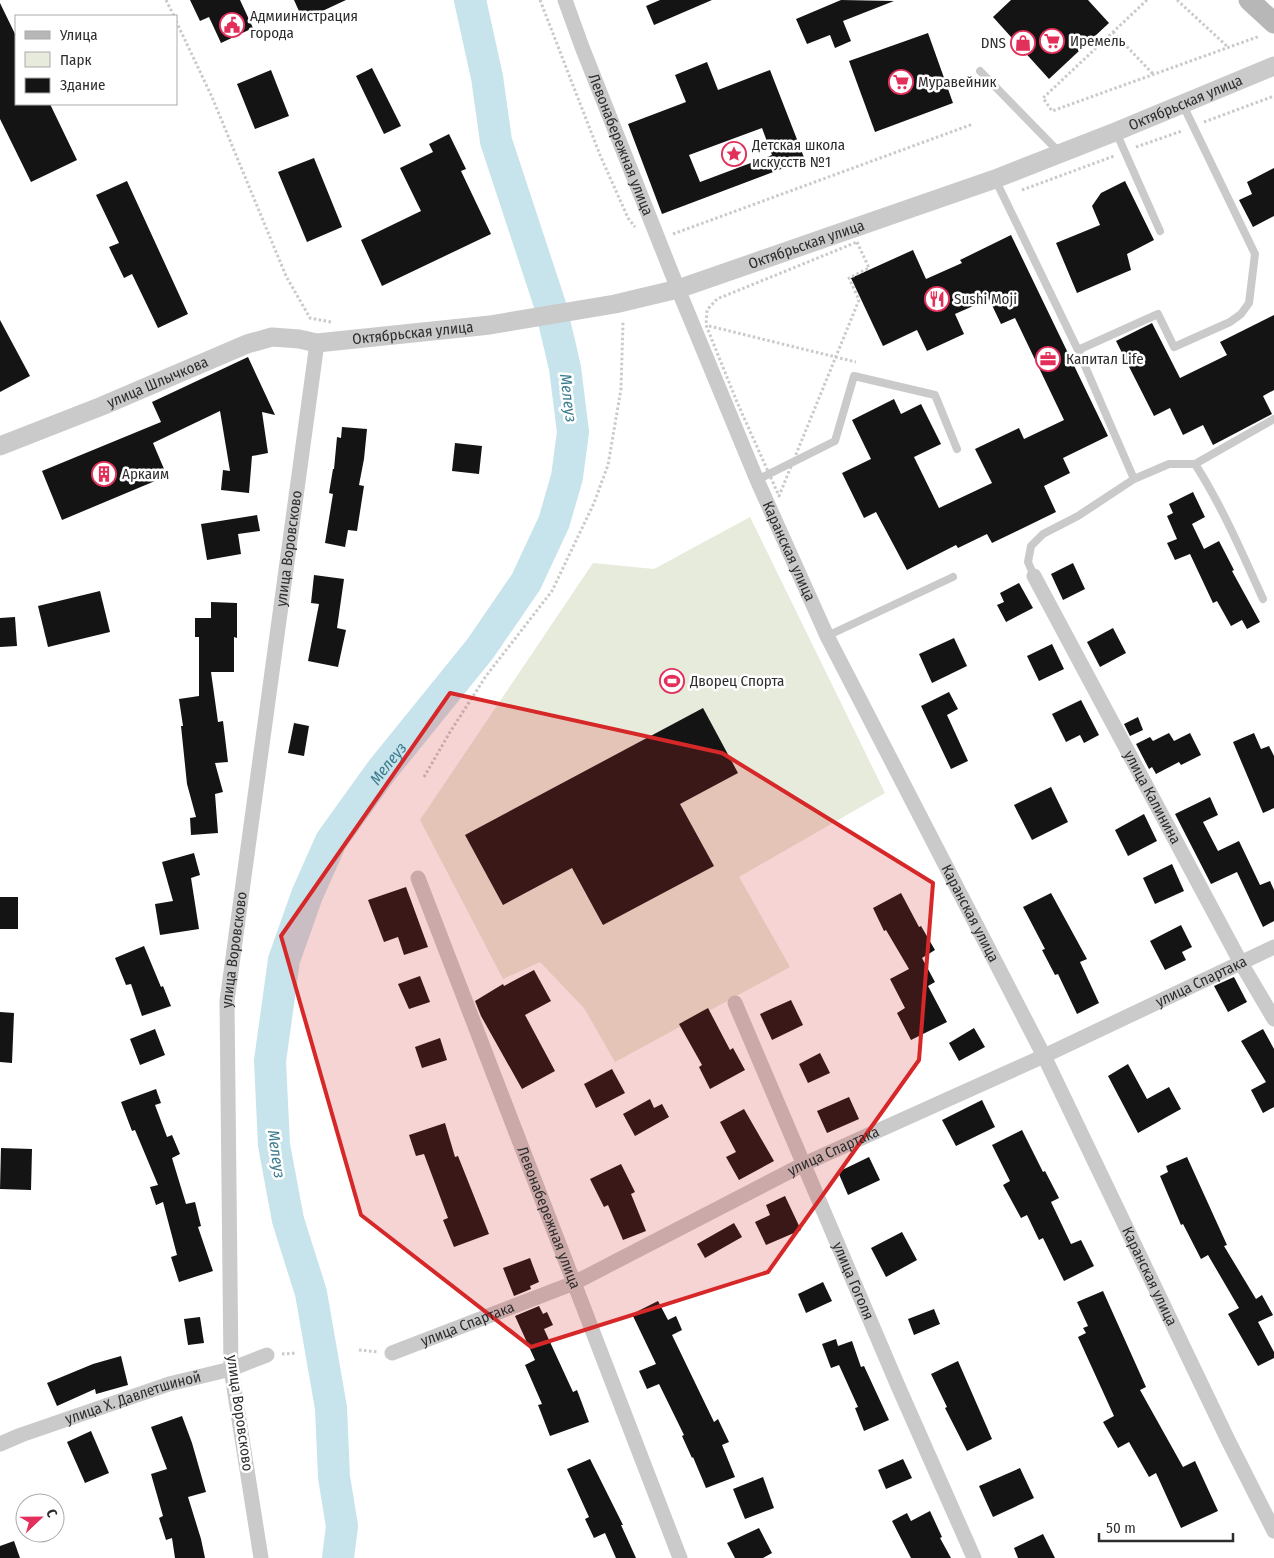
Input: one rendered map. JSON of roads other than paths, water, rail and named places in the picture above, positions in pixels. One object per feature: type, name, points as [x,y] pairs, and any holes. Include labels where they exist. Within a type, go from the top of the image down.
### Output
[{"type":"main road","points":[[1249,0],[1269,29]]},
{"type":"street","name":"Левонабережная улица","points":[[565,0],[678,289]]},
{"type":"street","name":"Октябрьская улица","points":[[318,343],[490,325],[615,304],[678,289],[995,179],[1274,66]]},
{"type":"street","name":"Каранская улица","points":[[678,289],[757,480],[827,636],[1044,1056],[1274,1532]]},
{"type":"street","name":"улица Шлычкова","points":[[0,446],[102,406],[247,344],[272,337],[299,339],[318,343]]},
{"type":"street","name":"улица Воровсково","points":[[261,1558],[231,1369],[227,1001],[318,343]]},
{"type":"street","name":"улица Калинина","points":[[1034,576],[1241,963],[1274,1019]]},
{"type":"street","name":"Левонабережная улица","points":[[418,878],[680,1558]]},
{"type":"street","name":"улица Спартака","points":[[392,1353],[574,1283],[804,1164],[1044,1056],[1274,947]]},
{"type":"street","name":"улица Гоголя","points":[[735,1003],[898,1386],[974,1558]]},
{"type":"street","name":"улица Х. Давлетшиной","points":[[0,1444],[169,1384],[231,1369],[267,1355]]},
{"type":"lane","points":[[980,71],[1060,153]]},
{"type":"lane","points":[[1078,350],[1158,314],[1174,347],[1230,322],[1241,314],[1249,302],[1255,254],[1182,104]]},
{"type":"lane","points":[[1115,132],[1160,231]]},
{"type":"lane","points":[[995,179],[1078,350],[1134,479]]},
{"type":"lane","points":[[757,480],[835,441],[854,376],[936,395],[958,449]]},
{"type":"lane","points":[[1034,576],[1028,562],[1031,546],[1043,534],[1078,516],[1134,479],[1169,464],[1195,464],[1274,419]]},
{"type":"lane","points":[[1195,464],[1236,539],[1264,599]]},
{"type":"lane","points":[[827,636],[953,576]]},
{"type":"waterway","name":"Мелеуз","points":[[338,1558],[342,1526],[334,1477],[331,1408],[311,1293],[288,1220],[274,1145],[270,1061],[284,960],[307,895],[331,841],[382,770],[480,649],[526,582],[554,522],[567,477],[573,432],[565,368],[551,308],[496,141],[487,77],[470,0]]},
{"type":"place","name":"Адмиинистрация города","points":[[232,25]]},
{"type":"place","name":"Иремель","points":[[1052,41]]},
{"type":"place","name":"DNS","points":[[1023,43]]},
{"type":"place","name":"Муравейник","points":[[901,82]]},
{"type":"place","name":"Детская школа искусств №1","points":[[734,154]]},
{"type":"place","name":"Sushi Moji","points":[[937,299]]},
{"type":"place","name":"Капитал Life","points":[[1048,359]]},
{"type":"place","name":"Аркаим","points":[[104,474]]},
{"type":"place","name":"Дворец Спорта","points":[[672,681]]}]
